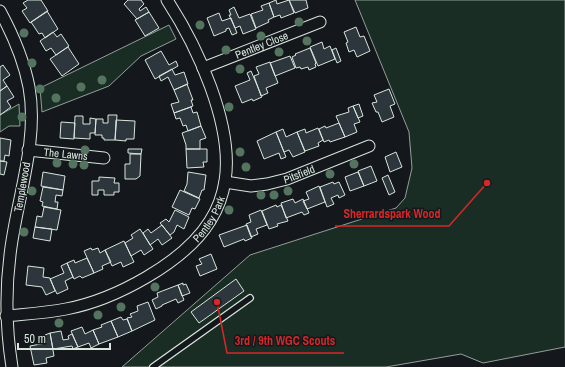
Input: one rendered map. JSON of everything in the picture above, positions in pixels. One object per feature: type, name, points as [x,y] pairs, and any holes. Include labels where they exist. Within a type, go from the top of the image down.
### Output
[{"type":"street","name":"Pentley Park","points":[[6,316],[66,309],[87,304],[132,286],[178,256],[198,237],[210,220],[220,199],[225,182],[226,163],[221,122],[215,100],[203,68],[182,24],[167,0]]},
{"type":"street","name":"Templewood","points":[[0,11],[22,58],[29,88],[31,128],[10,254],[6,316],[12,367]]},
{"type":"street","name":"Pentley Close","points":[[203,68],[320,22]]},
{"type":"street","name":"Pitsfield","points":[[225,182],[251,186],[267,184],[287,179],[369,146]]},
{"type":"street","name":"The Lawns","points":[[28,150],[104,158]]},
{"type":"lane","points":[[153,367],[250,298]]},
{"type":"green space","points":[[355,0],[565,0],[565,347],[483,363],[461,354],[386,367],[122,367],[250,255],[396,208],[405,198],[412,168],[409,132]]},
{"type":"green space","points":[[169,25],[176,39],[141,56],[109,86],[42,112],[40,88]]},
{"type":"green space","points":[[19,104],[20,126],[9,126],[0,132],[0,115]]},
{"type":"building","points":[[28,0],[41,0],[48,11],[30,23],[22,11],[27,8],[23,3]]},
{"type":"building","points":[[128,0],[141,0],[144,4],[139,9],[140,11],[146,7],[149,12],[137,19],[124,4]]},
{"type":"building","points":[[276,0],[277,4],[289,0],[294,13],[281,18],[280,15],[274,17],[269,3]]},
{"type":"building","points":[[289,0],[306,0],[308,8],[295,13]]},
{"type":"building","points":[[269,3],[274,17],[268,20],[269,22],[256,28],[251,14],[263,10],[261,6]]},
{"type":"building","points":[[234,7],[239,18],[250,14],[256,29],[243,34],[240,26],[235,28],[229,15],[231,15],[229,10]]},
{"type":"building","points":[[47,11],[58,29],[45,38],[42,33],[39,34],[31,22]]},
{"type":"building","points":[[149,12],[159,28],[145,36],[135,20]]},
{"type":"building","points":[[219,13],[222,21],[231,18],[237,33],[232,35],[229,28],[226,29],[226,31],[214,36],[207,18]]},
{"type":"building","points":[[356,27],[360,37],[364,36],[370,51],[357,57],[354,50],[349,52],[346,43],[348,42],[344,32]]},
{"type":"building","points":[[53,32],[57,37],[61,34],[69,46],[56,55],[51,48],[46,51],[40,41]]},
{"type":"building","points":[[322,42],[324,49],[330,46],[335,59],[318,66],[310,47]]},
{"type":"building","points":[[68,47],[79,64],[62,76],[50,59]]},
{"type":"building","points":[[310,48],[316,63],[316,67],[309,70],[308,67],[301,69],[300,67],[296,68],[292,57],[296,55],[295,54]]},
{"type":"building","points":[[336,48],[341,61],[337,63],[332,50]]},
{"type":"building","points":[[161,51],[169,65],[176,61],[178,66],[155,79],[145,60]]},
{"type":"building","points":[[290,56],[295,68],[275,76],[270,63]]},
{"type":"building","points":[[270,62],[278,83],[266,88],[268,93],[261,96],[254,76],[259,74],[256,67]]},
{"type":"building","points":[[3,65],[10,75],[3,80],[7,86],[0,91],[0,67]]},
{"type":"building","points":[[172,69],[175,75],[184,72],[188,84],[174,90],[168,77],[161,81],[159,76]]},
{"type":"building","points":[[251,71],[262,97],[253,101],[252,99],[242,103],[235,86],[250,80],[247,73]]},
{"type":"building","points":[[187,84],[193,100],[191,100],[193,106],[174,113],[171,104],[179,102],[174,90]]},
{"type":"building","points":[[7,86],[14,97],[7,101],[11,107],[0,115],[0,91]]},
{"type":"building","points":[[389,89],[395,104],[390,106],[394,117],[382,122],[372,103],[377,102],[374,95]]},
{"type":"building","points":[[359,104],[363,116],[358,118],[353,106]]},
{"type":"building","points":[[353,106],[360,122],[354,124],[357,132],[345,137],[336,116],[349,112],[348,108]]},
{"type":"building","points":[[191,107],[193,113],[197,112],[201,126],[188,131],[186,125],[183,126],[180,118],[176,119],[174,113]]},
{"type":"building","points":[[108,115],[117,115],[115,140],[104,140],[102,135],[95,135],[96,119],[103,119],[103,123],[108,123]]},
{"type":"building","points":[[75,116],[83,116],[83,124],[90,124],[90,118],[96,119],[95,133],[90,133],[90,139],[74,138]]},
{"type":"building","points":[[116,120],[135,121],[134,139],[126,139],[126,141],[115,140]]},
{"type":"building","points":[[61,122],[75,123],[74,139],[60,138]]},
{"type":"building","points":[[339,123],[345,137],[330,142],[329,140],[324,142],[319,129]]},
{"type":"building","points":[[201,126],[206,138],[200,140],[200,149],[186,149],[182,133]]},
{"type":"building","points":[[318,128],[323,140],[318,143],[319,146],[305,151],[297,132],[305,129],[306,133]]},
{"type":"building","points":[[283,129],[286,137],[297,132],[305,152],[293,157],[289,150],[284,152],[276,132]]},
{"type":"building","points":[[276,132],[286,157],[281,159],[279,153],[264,159],[257,141]]},
{"type":"building","points":[[0,138],[11,140],[9,156],[5,155],[4,161],[0,161]]},
{"type":"building","points":[[128,149],[142,149],[141,154],[128,153]]},
{"type":"building","points":[[186,149],[207,149],[207,162],[203,162],[204,167],[187,168]]},
{"type":"building","points":[[396,152],[402,167],[390,172],[385,157]]},
{"type":"building","points":[[130,154],[141,154],[140,176],[136,179],[125,179],[125,164],[130,164]]},
{"type":"building","points":[[0,161],[7,162],[4,175],[0,174]]},
{"type":"building","points":[[371,166],[377,181],[364,186],[358,171]]},
{"type":"building","points":[[43,172],[65,176],[63,190],[41,186]]},
{"type":"building","points":[[188,172],[206,175],[204,190],[202,190],[199,198],[184,191],[187,184]]},
{"type":"building","points":[[358,172],[364,186],[350,191],[345,177]]},
{"type":"building","points":[[388,175],[395,192],[389,195],[382,178]]},
{"type":"building","points":[[99,177],[115,178],[114,183],[119,183],[119,192],[114,192],[114,195],[104,195],[104,190],[98,190],[98,195],[92,195],[92,181],[99,181]]},
{"type":"building","points":[[333,182],[334,184],[339,182],[345,195],[339,198],[338,195],[331,198],[334,204],[327,207],[320,187]]},
{"type":"building","points":[[319,186],[325,202],[307,209],[303,201],[309,199],[306,192]]},
{"type":"building","points":[[43,187],[63,190],[62,196],[56,195],[55,202],[58,202],[57,209],[42,206],[43,202],[40,201]]},
{"type":"building","points":[[180,190],[200,199],[195,209],[192,208],[189,215],[172,207]]},
{"type":"building","points":[[293,199],[295,203],[303,199],[309,213],[304,215],[302,212],[286,218],[281,203]]},
{"type":"building","points":[[276,205],[277,207],[281,205],[288,221],[277,224],[278,226],[269,229],[262,211]]},
{"type":"building","points":[[44,207],[61,210],[57,230],[35,227],[37,216],[42,217]]},
{"type":"building","points":[[175,210],[189,217],[184,229],[177,225],[174,232],[170,235],[160,223],[166,219],[169,222]]},
{"type":"building","points":[[261,210],[267,225],[256,229],[258,234],[251,237],[246,224],[251,222],[249,215]]},
{"type":"building","points":[[162,225],[172,238],[162,245],[158,239],[150,245],[143,233],[148,229],[151,233]]},
{"type":"building","points":[[247,225],[252,238],[245,241],[244,239],[224,247],[219,235]]},
{"type":"building","points":[[35,227],[52,229],[50,241],[33,238]]},
{"type":"building","points":[[140,229],[153,249],[144,255],[141,250],[131,256],[125,243],[133,238],[131,235]]},
{"type":"building","points":[[124,241],[134,262],[123,267],[121,262],[112,266],[105,250]]},
{"type":"building","points":[[91,248],[92,250],[98,248],[100,253],[105,250],[111,262],[102,266],[103,269],[94,273],[84,251]]},
{"type":"building","points":[[211,254],[217,269],[200,276],[196,266],[202,264],[199,259]]},
{"type":"building","points":[[87,258],[94,273],[82,278],[80,276],[74,279],[67,263],[74,260],[75,263]]},
{"type":"building","points":[[67,263],[73,277],[65,281],[68,289],[57,294],[50,279],[64,273],[61,266]]},
{"type":"building","points":[[28,266],[44,268],[43,277],[50,278],[55,291],[46,295],[42,287],[26,285]]},
{"type":"building","points":[[236,279],[244,291],[199,323],[191,312]]},
{"type":"building","points":[[183,283],[183,285],[186,284],[190,293],[182,296],[178,285]]},
{"type":"building","points":[[178,285],[184,300],[178,303],[176,299],[156,309],[152,300],[158,297],[157,293]]},
{"type":"building","points":[[148,302],[155,320],[132,331],[127,318],[132,317],[130,314],[138,311],[137,306]]},
{"type":"building","points":[[121,317],[123,320],[127,319],[132,331],[118,337],[111,321]]},
{"type":"building","points":[[111,321],[118,337],[99,344],[93,330],[102,327],[101,325]]},
{"type":"building","points":[[82,327],[85,334],[93,330],[99,344],[91,348],[89,343],[78,347],[71,331]]},
{"type":"building","points":[[61,331],[63,340],[69,339],[68,336],[72,334],[78,347],[73,349],[72,346],[53,349],[50,333]]},
{"type":"building","points":[[50,333],[54,356],[46,358],[47,363],[34,365],[30,346],[46,343],[45,335]]},
{"type":"place","name":"Sherrardspark Wood","points":[[487,183]]},
{"type":"place","name":"3rd / 9th WGC Scouts","points":[[217,302]]}]
